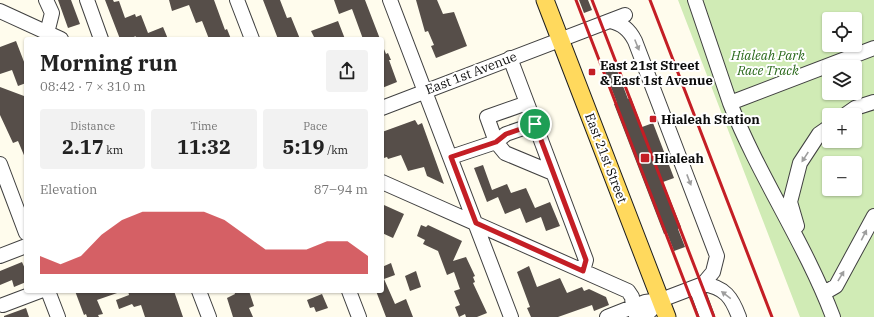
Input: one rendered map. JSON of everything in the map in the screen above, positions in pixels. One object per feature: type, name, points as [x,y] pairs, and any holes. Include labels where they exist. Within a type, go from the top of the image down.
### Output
[{"type":"main road","name":"East 21st Street","points":[[545,0],[667,317]]},
{"type":"street","points":[[5,0],[0,10],[56,37]]},
{"type":"street","points":[[46,0],[52,13],[47,33]]},
{"type":"street","points":[[87,0],[100,37]]},
{"type":"street","points":[[237,0],[251,37]]},
{"type":"street","points":[[390,0],[511,317]]},
{"type":"street","points":[[695,0],[730,103],[775,198],[824,293],[833,317]]},
{"type":"street","name":"East 1st Avenue","points":[[384,107],[625,15]]},
{"type":"street","points":[[610,21],[625,27],[631,33],[635,41],[716,249],[716,265],[713,272],[699,286]]},
{"type":"street","points":[[730,103],[874,48]]},
{"type":"street","points":[[510,58],[586,260],[583,271]]},
{"type":"street","points":[[855,108],[874,102]]},
{"type":"street","points":[[527,103],[487,117],[496,142],[505,153],[553,172]]},
{"type":"street","points":[[451,157],[496,142],[506,134],[535,124]]},
{"type":"street","points":[[803,250],[790,202],[800,164],[819,134],[822,132]]},
{"type":"street","points":[[0,164],[24,228]]},
{"type":"street","points":[[384,183],[628,292],[632,297],[634,312]]},
{"type":"street","points":[[824,293],[836,286],[874,216]]},
{"type":"street","points":[[0,256],[24,247]]},
{"type":"street","points":[[699,286],[707,317]]},
{"type":"street","points":[[607,317],[634,312],[649,312],[661,300],[699,286],[712,286],[732,299],[739,317]]},
{"type":"street","points":[[3,305],[35,293]]},
{"type":"street","points":[[49,293],[58,317]]},
{"type":"street","points":[[200,293],[209,317]]},
{"type":"street","points":[[350,293],[359,317]]},
{"type":"green space","name":"Hialeah Park Race Track","points":[[678,0],[874,0],[874,317],[800,317]]},
{"type":"building","points":[[58,0],[71,0],[80,24],[68,28]]},
{"type":"building","points":[[105,0],[113,0],[114,2],[119,1],[125,18],[135,14],[136,17],[141,15],[148,33],[163,27],[167,37],[135,37],[136,36],[119,37]]},
{"type":"building","points":[[169,0],[214,0],[225,30],[227,29],[230,37],[208,37],[202,21],[196,23],[189,5],[172,11]]},
{"type":"building","points":[[263,0],[280,0],[287,18],[291,17],[299,37],[277,37]]},
{"type":"building","points":[[334,0],[365,0],[379,37],[362,37],[352,9],[339,14]]},
{"type":"building","points":[[416,0],[437,0],[443,14],[454,12],[467,46],[436,58],[431,46],[434,45],[428,31],[425,32]]},
{"type":"building","points":[[579,0],[588,0],[592,10],[584,13]]},
{"type":"building","points":[[338,21],[344,37],[314,37],[311,31]]},
{"type":"building","points":[[16,41],[24,62],[24,84],[18,86],[12,70],[0,74],[0,47]]},
{"type":"building","points":[[384,49],[386,54],[388,53],[391,60],[389,60],[397,82],[384,87]]},
{"type":"building","points":[[615,65],[628,99],[631,98],[642,127],[653,123],[674,178],[663,182],[681,227],[678,229],[685,247],[674,251],[667,233],[664,234],[614,104],[617,103],[604,69]]},
{"type":"building","points":[[0,87],[24,96],[24,155],[18,141],[13,143],[0,115]]},
{"type":"building","points":[[415,120],[418,125],[422,123],[444,184],[427,176],[424,167],[408,171],[401,155],[388,159],[387,157],[384,158],[384,131]]},
{"type":"building","points":[[483,165],[492,190],[507,184],[511,193],[526,188],[535,208],[550,202],[560,226],[546,231],[541,217],[526,223],[520,208],[505,214],[498,197],[487,202],[474,168]]},
{"type":"building","points":[[384,205],[404,214],[393,238],[384,234]]},
{"type":"building","points":[[421,225],[426,227],[428,225],[462,241],[453,261],[466,257],[475,276],[473,277],[475,282],[473,283],[487,313],[477,317],[466,317],[465,314],[459,317],[455,307],[460,305],[454,291],[460,289],[454,272],[447,275],[438,251],[423,244],[425,240],[417,236]]},
{"type":"building","points":[[22,262],[24,266],[24,283],[14,287],[12,280],[0,285],[0,271]]},
{"type":"building","points":[[391,263],[395,275],[384,279],[384,266]]},
{"type":"building","points":[[529,266],[537,287],[560,278],[567,293],[582,287],[584,291],[589,289],[606,297],[609,305],[594,311],[592,305],[558,317],[531,317],[527,308],[530,307],[517,272]]},
{"type":"building","points":[[416,271],[421,287],[410,291],[405,276]]},
{"type":"building","points":[[384,279],[395,304],[406,299],[413,317],[386,317],[377,293],[384,293]]},
{"type":"building","points":[[76,293],[117,293],[97,300],[103,314],[98,315],[99,317],[87,317],[86,314],[84,315]]},
{"type":"building","points":[[128,293],[175,293],[183,317],[145,317],[141,305],[134,307],[132,304],[119,309],[116,300],[129,295]]},
{"type":"building","points":[[250,293],[254,306],[249,308],[253,317],[233,317],[227,298],[235,294]]},
{"type":"building","points":[[322,294],[328,308],[316,312],[314,307],[310,308],[307,300]]},
{"type":"building","points":[[26,308],[29,317],[4,317],[4,316]]},
{"type":"railway","points":[[576,0],[698,317]]},
{"type":"railway","points":[[592,0],[714,317]]},
{"type":"railway","points":[[650,0],[772,317]]},
{"type":"place","name":"East 21st Street & East 1st Avenue","points":[[592,72]]},
{"type":"place","name":"Hialeah Station","points":[[653,119]]},
{"type":"place","name":"Hialeah","points":[[645,158]]},
{"type":"route","points":[[535,124],[586,260],[583,271],[476,223],[451,157],[496,142],[506,134],[535,124]]}]
